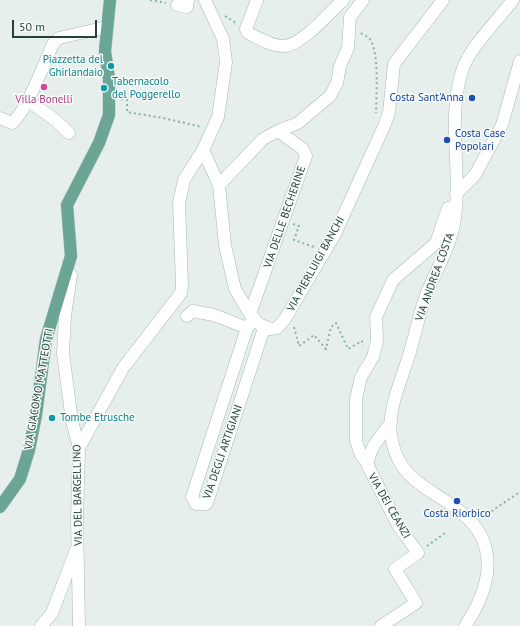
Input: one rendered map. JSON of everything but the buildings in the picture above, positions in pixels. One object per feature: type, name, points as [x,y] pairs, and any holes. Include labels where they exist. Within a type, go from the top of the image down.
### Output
[{"type":"main road","points":[[107,27],[110,0]]},
{"type":"main road","name":"VIA GIACOMO MATTEOTTI","points":[[0,507],[17,485],[23,471],[36,415],[46,338],[66,273],[71,250],[67,205],[107,124],[110,110],[105,50],[107,27]]},
{"type":"street","points":[[79,448],[123,368],[180,293],[182,285],[179,203],[184,180],[203,150],[218,117],[227,56],[221,33],[205,0]]},
{"type":"street","points":[[257,0],[246,29],[248,33],[275,45],[291,45],[303,38],[343,0]]},
{"type":"street","points":[[219,185],[263,139],[298,123],[330,96],[337,83],[340,66],[348,48],[350,17],[363,0]]},
{"type":"street","name":"VIA PIERLUIGI BANCHI","points":[[264,328],[277,328],[285,319],[335,234],[380,122],[389,112],[394,64],[443,0]]},
{"type":"street","name":"VIA ANDREA COSTA","points":[[465,626],[479,604],[485,590],[488,576],[486,550],[476,528],[462,513],[429,492],[412,478],[397,456],[392,442],[391,424],[395,398],[422,308],[451,234],[455,219],[452,208],[456,194],[455,116],[461,75],[464,65],[472,52],[513,0]]},
{"type":"street","points":[[0,118],[12,123],[16,119],[28,100],[53,44],[59,38],[107,27]]},
{"type":"street","points":[[456,194],[475,175],[502,125],[520,62]]},
{"type":"street","points":[[28,100],[54,119],[69,133]]},
{"type":"street","name":"VIA DELLE BECHERINE","points":[[250,320],[306,156],[303,149],[278,131]]},
{"type":"street","points":[[203,150],[219,185],[225,246],[235,289],[250,320]]},
{"type":"street","points":[[368,462],[362,455],[356,441],[356,399],[361,377],[370,363],[377,341],[376,317],[393,280],[436,243],[452,208]]},
{"type":"street","name":"VIA DEL BARGELLINO","points":[[66,273],[71,275],[64,316],[63,353],[72,421],[79,448],[79,626]]},
{"type":"street","points":[[187,316],[193,311],[250,320],[264,328]]},
{"type":"street","name":"VIA DEGLI ARTIGIANI","points":[[250,320],[192,497],[196,504],[206,504],[208,500],[264,328]]},
{"type":"street","name":"VIA DEI CEANZI","points":[[391,424],[378,440],[368,462],[369,471],[399,526],[418,553]]},
{"type":"street","points":[[41,626],[52,613],[78,544]]},
{"type":"street","points":[[381,626],[416,603],[395,569],[418,553]]},
{"type":"path","points":[[150,0],[182,2]]},
{"type":"path","points":[[348,30],[359,32],[370,39],[372,44],[377,70],[380,122]]},
{"type":"path","points":[[127,100],[127,112],[163,118],[212,130]]},
{"type":"path","points":[[284,220],[299,226],[294,240],[319,248]]},
{"type":"path","points":[[285,319],[292,322],[298,346],[314,335],[326,349],[331,327],[336,323],[348,349],[362,341],[367,361],[370,363]]},
{"type":"path","points":[[476,528],[481,524],[483,518],[520,492]]},
{"type":"path","points":[[418,553],[445,533]]},
{"type":"place","name":"Piazzetta del Ghirlandaio","points":[[111,66]]},
{"type":"place","name":"Villa Bonelli","points":[[44,87]]},
{"type":"place","name":"Tabernacolo del Poggerello","points":[[104,88]]},
{"type":"place","name":"Costa Sant'Anna","points":[[472,98]]},
{"type":"place","name":"Costa Case Popolari","points":[[447,140]]},
{"type":"place","name":"Tombe Etrusche","points":[[52,418]]},
{"type":"place","name":"Costa Riorbico","points":[[457,501]]}]
